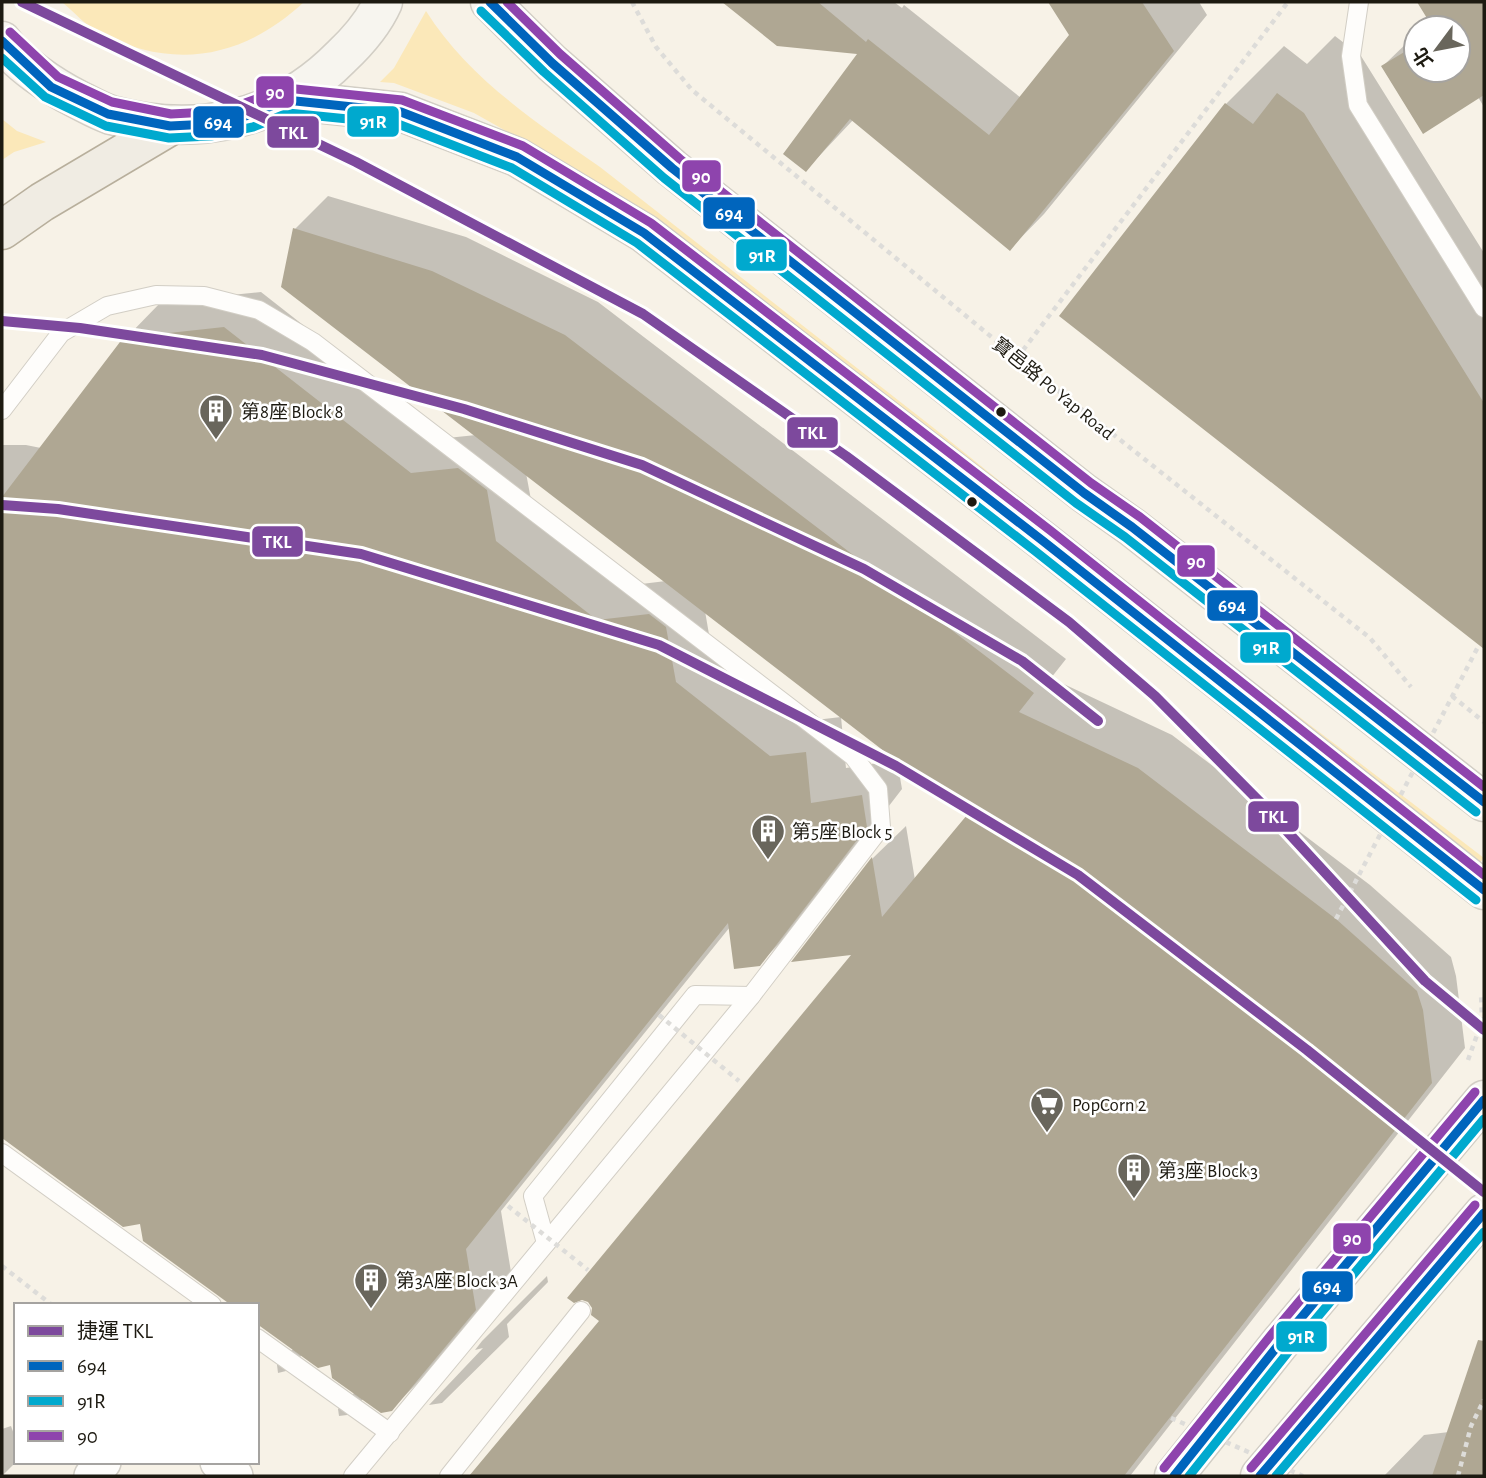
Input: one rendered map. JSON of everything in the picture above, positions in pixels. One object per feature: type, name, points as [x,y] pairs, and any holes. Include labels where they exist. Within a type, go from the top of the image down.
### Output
[{"type":"main road","points":[[2,41],[51,87],[108,114],[170,125],[223,121],[249,115],[286,100],[324,75],[355,44],[383,2]]},
{"type":"main road","points":[[490,2],[552,63],[672,168],[1084,493],[1132,527],[1484,802]]},
{"type":"main road","points":[[286,100],[401,112],[517,158],[644,233],[1043,541],[1484,890]]},
{"type":"main road","points":[[2,230],[42,202],[170,125]]},
{"type":"main road","points":[[1174,1476],[1280,1343],[1484,1100]]},
{"type":"main road","points":[[1260,1476],[1484,1213]]},
{"type":"street","points":[[220,1464],[235,1476]]},
{"type":"lane","points":[[1359,2],[1351,56],[1358,105],[1484,307]]},
{"type":"lane","points":[[2,410],[61,334],[107,306],[156,295],[204,296],[259,310],[313,342],[853,756],[878,789],[881,827],[751,996],[353,1476]]},
{"type":"lane","points":[[546,1243],[533,1196],[695,995],[751,996]]},
{"type":"lane","points":[[2,1153],[209,1303]]},
{"type":"lane","points":[[449,1476],[581,1311]]},
{"type":"lane","points":[[259,1339],[390,1433]]},
{"type":"path","name":"寶邑路 Po Yap Road","points":[[632,2],[656,47],[692,90],[1017,358],[1370,638],[1413,689]]},
{"type":"path","points":[[1017,358],[1288,2]]},
{"type":"path","points":[[1336,919],[1479,645]]},
{"type":"path","points":[[1452,696],[1484,722]]},
{"type":"path","points":[[1438,719],[1447,729]]},
{"type":"path","points":[[1484,989],[1480,993],[1484,997]]},
{"type":"path","points":[[659,1015],[739,1081]]},
{"type":"path","points":[[508,1206],[588,1270]]},
{"type":"path","points":[[2,1266],[49,1303]]},
{"type":"path","points":[[1458,1476],[1471,1426],[1484,1400]]},
{"type":"path","points":[[1171,1418],[1303,1476]]},
{"type":"shaded area","points":[[62,2],[304,2],[257,36],[207,53],[181,55],[128,45],[100,33]]},
{"type":"shaded area","points":[[426,11],[462,57],[505,98],[600,167],[935,429],[1174,621],[1484,858],[1477,866],[598,183],[474,113],[394,83],[380,82],[394,68]]},
{"type":"shaded area","points":[[2,119],[17,131],[46,142],[14,152],[2,160]]},
{"type":"building","points":[[722,2],[818,2],[866,42],[868,39],[989,135],[1069,35],[1048,2],[1142,2],[1174,51],[1010,251],[850,119],[806,172],[783,154],[857,54],[777,46]]},
{"type":"building","points":[[1417,2],[1484,2],[1484,95],[1423,134],[1381,66],[1402,53],[1402,84],[1472,84],[1472,14],[1424,14]]},
{"type":"building","points":[[1277,93],[1304,113],[1484,403],[1484,649],[1059,316],[1225,103],[1253,124]]},
{"type":"building","name":"PopCorn 2","points":[[293,228],[432,271],[565,335],[1034,693],[1019,712],[1138,768],[1336,919],[1417,991],[1423,1010],[1432,1083],[1124,1476],[469,1476],[599,1321],[591,1315],[592,1308],[588,1302],[582,1300],[574,1303],[567,1298],[851,955],[791,962],[872,857],[882,917],[967,815],[281,287]]},
{"type":"building","points":[[224,327],[411,473],[458,468],[487,490],[496,541],[597,620],[649,614],[666,627],[676,682],[770,756],[806,752],[811,803],[862,795],[867,827],[760,966],[734,969],[728,923],[466,1249],[476,1310],[392,1411],[381,1413],[332,1378],[330,1365],[318,1368],[259,1325],[259,1303],[228,1303],[143,1241],[140,1224],[123,1227],[2,1138],[2,497],[123,338]]},
{"type":"building","points":[[1478,1340],[1484,1341],[1484,1476],[1432,1476]]},
{"type":"metro line","name":"TKL","points":[[22,2],[356,162],[643,314],[846,456],[1069,622],[1155,696],[1259,801],[1425,981],[1484,1030]]},
{"type":"metro line","name":"TKL","points":[[2,321],[80,328],[262,355],[464,409],[642,465],[864,569],[1022,661],[1098,721]]},
{"type":"metro line","name":"TKL","points":[[2,505],[58,509],[361,554],[659,645],[896,766],[1078,875],[1307,1050],[1484,1192]]},
{"type":"transit line","name":"694","points":[[490,2],[552,63],[672,168],[1084,493],[1132,527],[1484,802]]},
{"type":"transit line","name":"90","points":[[507,2],[560,54],[680,159],[1091,483],[1140,517],[1484,787]]},
{"type":"transit line","name":"91R","points":[[481,11],[544,72],[664,178],[1076,503],[1125,537],[1476,812]]},
{"type":"transit line","name":"90","points":[[10,32],[58,77],[112,102],[171,114],[208,112],[245,103],[286,88],[402,100],[523,146],[651,223],[1051,531],[1484,875]]},
{"type":"transit line","name":"694","points":[[2,41],[51,87],[108,114],[170,126],[210,124],[249,115],[286,100],[401,112],[517,157],[644,233],[1043,541],[1484,890]]},
{"type":"transit line","name":"91R","points":[[2,58],[45,97],[106,126],[169,138],[211,136],[253,127],[288,113],[398,124],[512,168],[637,243],[1035,551],[1476,900]]},
{"type":"transit line","name":"90","points":[[1164,1468],[1271,1335],[1475,1092]]},
{"type":"transit line","name":"694","points":[[1174,1476],[1280,1343],[1484,1100]]},
{"type":"transit line","name":"91R","points":[[1189,1476],[1289,1351],[1484,1119]]},
{"type":"transit line","name":"90","points":[[1251,1468],[1475,1205]]},
{"type":"transit line","name":"694","points":[[1260,1476],[1484,1213]]},
{"type":"transit line","name":"91R","points":[[1276,1476],[1484,1232]]},
{"type":"place","name":"第8座 Block 8","points":[[216,441]]},
{"type":"place","name":"第5座 Block 5","points":[[768,861]]},
{"type":"place","name":"PopCorn 2","points":[[1047,1134]]},
{"type":"place","name":"第3座 Block 3","points":[[1134,1200]]},
{"type":"place","name":"第3A座 Block 3A","points":[[371,1310]]}]
